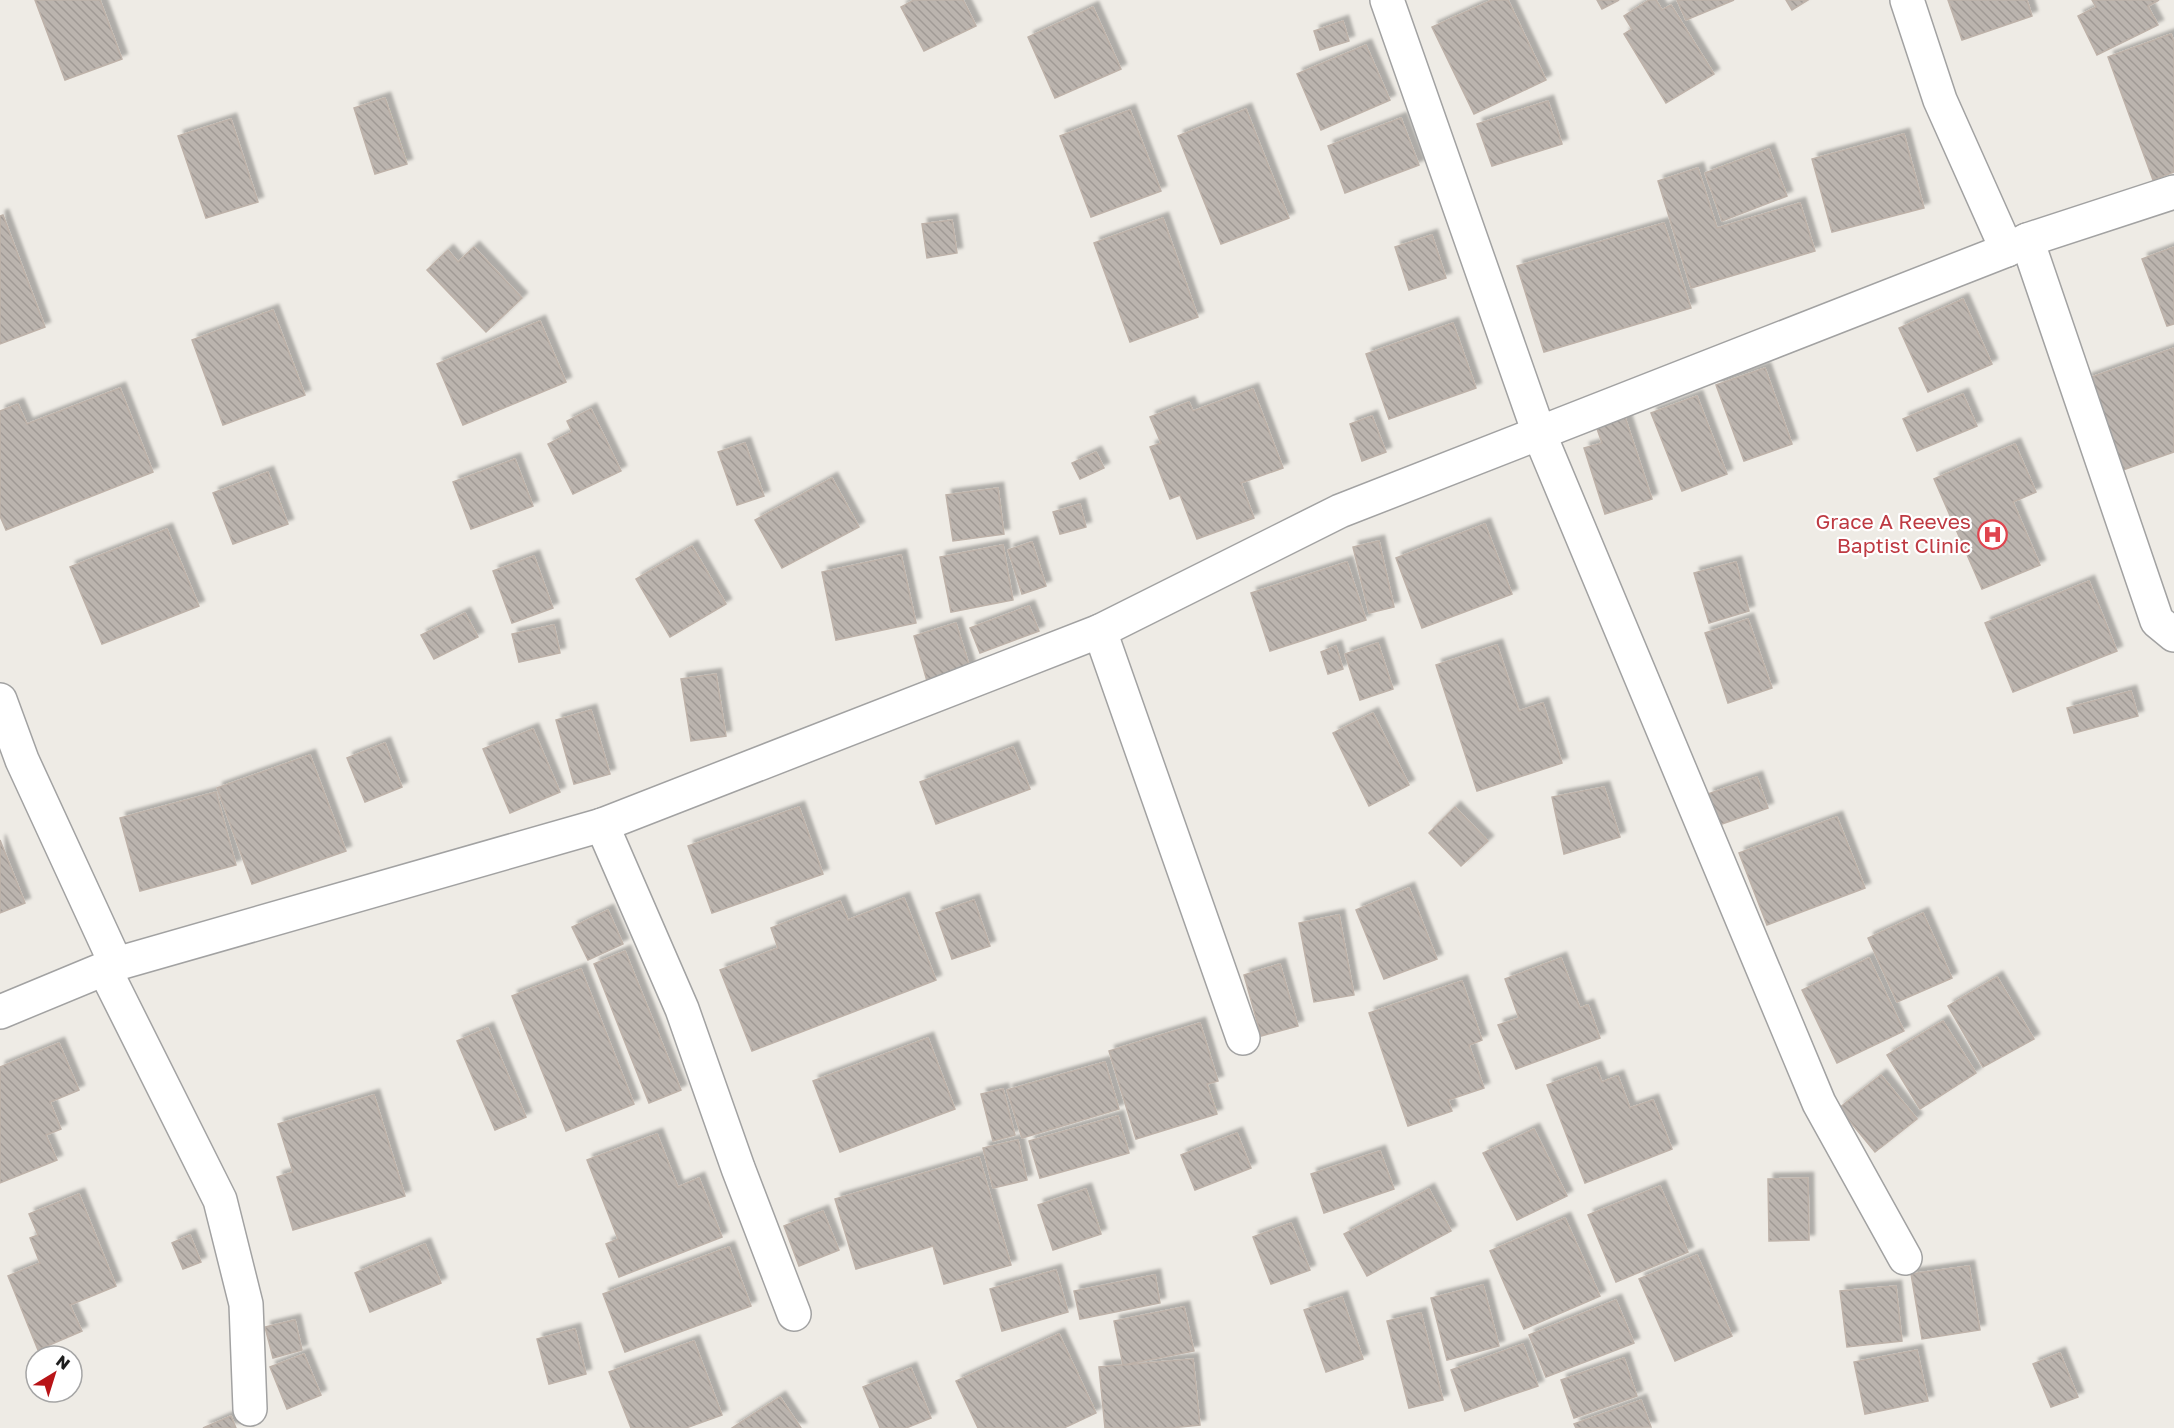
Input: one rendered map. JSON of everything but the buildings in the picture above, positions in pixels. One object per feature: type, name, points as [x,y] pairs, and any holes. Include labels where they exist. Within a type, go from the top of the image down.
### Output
[{"type":"street","points":[[1388,0],[1539,433],[1819,1103],[1905,1258]]},
{"type":"street","points":[[1907,0],[1940,100],[2017,245],[2157,621],[2174,635]]},
{"type":"street","points":[[0,1012],[110,967],[602,825],[1100,632],[1340,511],[2017,245],[2174,192]]},
{"type":"street","points":[[1100,632],[1243,1038]]},
{"type":"street","points":[[0,700],[22,760],[110,967],[220,1200],[246,1304],[250,1409]]},
{"type":"street","points":[[602,825],[682,1009],[738,1168],[794,1314]]},
{"type":"place","name":"Grace A Reeves Baptist Clinic","points":[[1992,534]]}]
